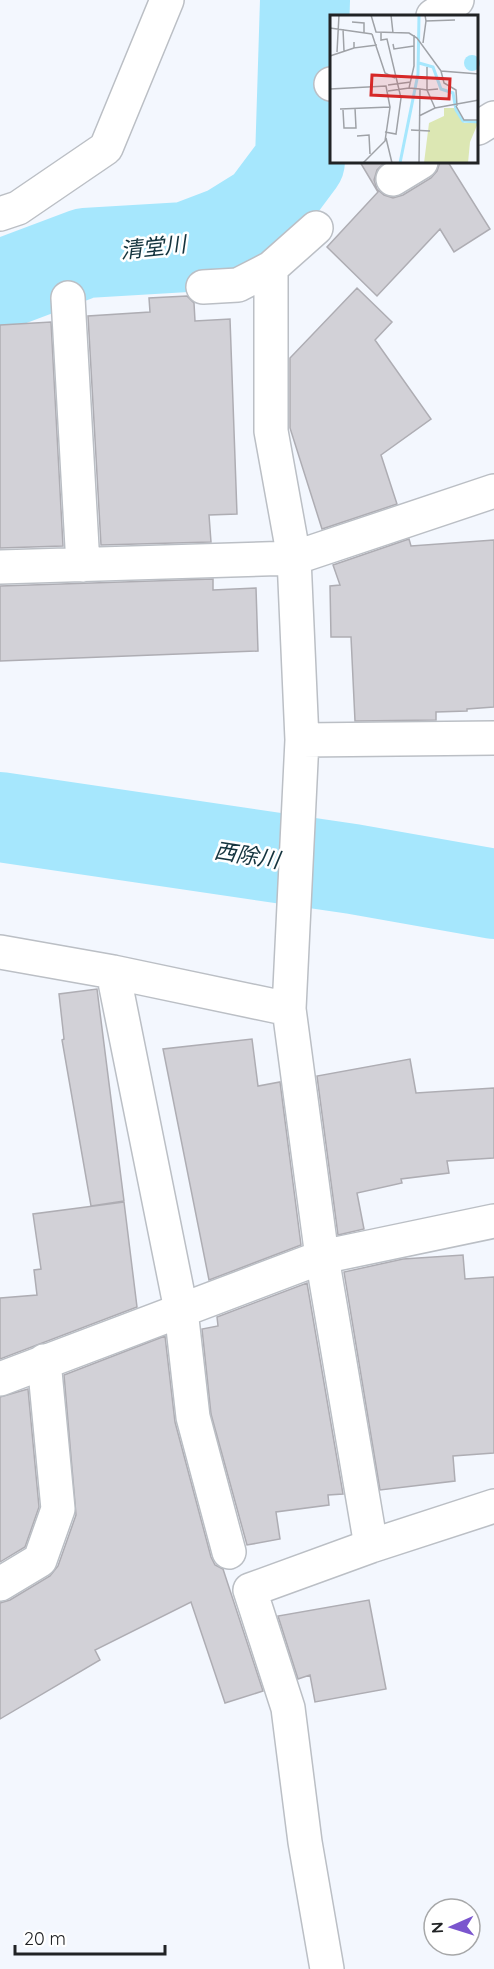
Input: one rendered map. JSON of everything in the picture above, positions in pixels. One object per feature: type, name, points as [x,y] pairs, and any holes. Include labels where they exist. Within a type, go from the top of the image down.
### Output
[{"type":"street","points":[[0,214],[18,208],[106,148],[167,0]]},
{"type":"street","points":[[434,15],[457,0]]},
{"type":"street","points":[[479,127],[494,118]]},
{"type":"street","points":[[393,179],[418,164]]},
{"type":"street","points":[[203,287],[238,285],[271,268],[316,228]]},
{"type":"street","points":[[271,268],[271,431],[294,558],[301,747],[290,999],[322,1257],[370,1546]]},
{"type":"street","points":[[68,298],[83,565]]},
{"type":"street","points":[[0,567],[294,558],[494,491]]},
{"type":"street","points":[[301,747],[494,738]]},
{"type":"street","points":[[0,952],[290,999]]},
{"type":"street","points":[[113,972],[181,1310],[193,1418],[230,1552]]},
{"type":"street","points":[[0,1379],[322,1257],[494,1221]]},
{"type":"street","points":[[0,1584],[40,1560],[58,1509],[44,1361]]},
{"type":"street","points":[[327,1969],[305,1842],[288,1708],[250,1590],[370,1546],[494,1506]]},
{"type":"building","points":[[361,164],[383,164],[377,170],[374,180],[377,189],[393,198],[403,195],[431,178],[439,164],[449,164],[490,229],[454,252],[440,229],[377,296],[327,247],[378,192]]},
{"type":"building","points":[[357,288],[392,322],[375,340],[431,419],[381,455],[397,504],[322,529],[290,428],[290,358]]},
{"type":"building","points":[[187,296],[194,303],[195,321],[230,319],[237,514],[209,515],[211,542],[101,545],[88,316],[150,312],[149,298]]},
{"type":"building","points":[[51,322],[63,546],[0,548],[0,325]]},
{"type":"building","points":[[409,539],[411,546],[494,540],[494,707],[436,712],[436,720],[355,721],[351,637],[331,637],[330,586],[340,585],[333,565]]},
{"type":"building","points":[[213,579],[213,590],[256,588],[258,651],[0,661],[0,586]]},
{"type":"building","points":[[97,989],[124,1201],[91,1206],[62,1040],[64,1039],[59,994]]},
{"type":"building","points":[[252,1039],[258,1086],[280,1082],[301,1245],[209,1280],[163,1049]]},
{"type":"building","points":[[410,1059],[416,1093],[494,1088],[494,1158],[447,1161],[449,1173],[401,1179],[402,1183],[357,1193],[364,1229],[338,1235],[317,1076]]},
{"type":"building","points":[[124,1202],[137,1307],[0,1359],[0,1298],[37,1295],[34,1270],[41,1269],[33,1214]]},
{"type":"building","points":[[463,1255],[465,1279],[494,1277],[494,1453],[453,1456],[455,1481],[380,1490],[344,1272],[403,1259]]},
{"type":"building","points":[[307,1283],[343,1494],[328,1495],[329,1505],[276,1512],[280,1539],[247,1545],[211,1414],[202,1329],[218,1326],[217,1317]]},
{"type":"building","points":[[165,1336],[175,1422],[211,1557],[215,1565],[223,1569],[263,1691],[225,1703],[191,1602],[95,1650],[100,1660],[0,1719],[0,1603],[10,1600],[50,1576],[58,1566],[76,1515],[64,1375]]},
{"type":"building","points":[[28,1389],[39,1507],[25,1547],[0,1562],[0,1397]]},
{"type":"building","points":[[369,1600],[386,1689],[315,1702],[310,1675],[298,1679],[278,1616]]},
{"type":"waterway","name":"清堂川","points":[[0,285],[85,253],[186,247],[228,231],[265,208],[300,161],[305,0]]},
{"type":"waterway","name":"西除川","points":[[0,817],[353,869],[494,894]]}]
